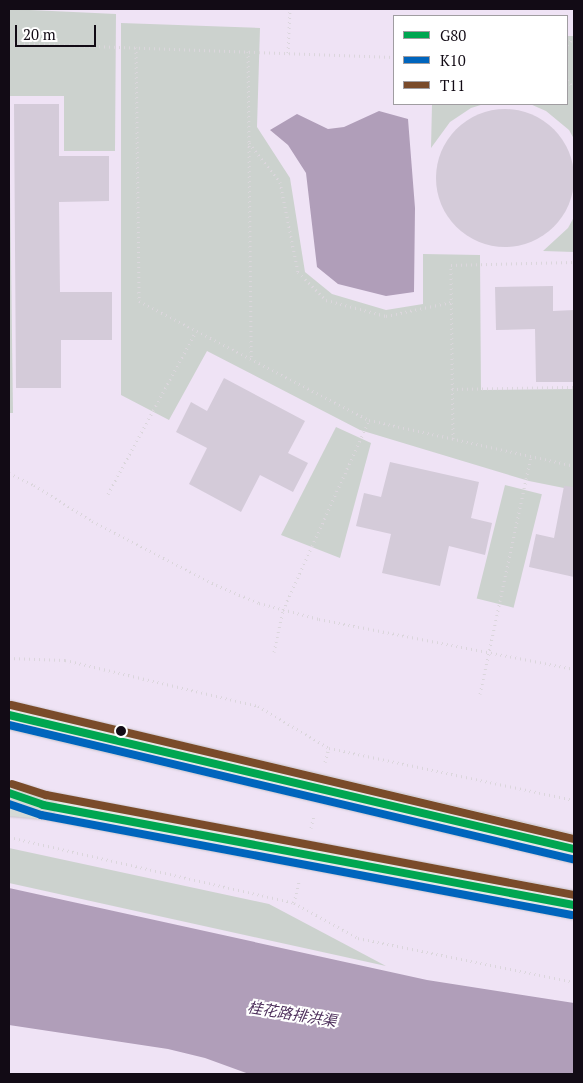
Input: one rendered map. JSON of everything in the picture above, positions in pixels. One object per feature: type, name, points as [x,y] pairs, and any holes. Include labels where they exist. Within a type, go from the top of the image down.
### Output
[{"type":"highway","points":[[9,802],[43,805]]},
{"type":"main road","points":[[9,715],[574,849]]},
{"type":"main road","points":[[9,793],[43,805],[574,905]]},
{"type":"path","points":[[288,53],[290,9]]},
{"type":"path","points":[[9,43],[393,56]]},
{"type":"path","points":[[136,47],[138,301],[369,420],[574,466]]},
{"type":"path","points":[[248,51],[251,359]]},
{"type":"path","points":[[249,143],[280,182],[298,272],[326,300],[386,316],[452,302]]},
{"type":"path","points":[[453,439],[451,265],[574,262]]},
{"type":"path","points":[[108,494],[196,330]]},
{"type":"path","points":[[452,389],[574,387]]},
{"type":"path","points":[[274,652],[283,610],[369,420]]},
{"type":"path","points":[[480,694],[531,456]]},
{"type":"path","points":[[9,473],[34,485],[92,521],[216,584],[259,603],[320,619],[574,668]]},
{"type":"path","points":[[9,658],[66,660],[258,706],[329,748],[574,800]]},
{"type":"path","points":[[9,837],[294,903],[358,938],[574,982]]},
{"type":"shaded area","points":[[9,9],[116,14],[115,151],[64,151],[64,96],[9,96]]},
{"type":"shaded area","points":[[121,23],[260,28],[257,127],[290,178],[305,272],[332,294],[386,310],[423,304],[423,254],[480,255],[481,390],[574,389],[574,490],[529,481],[360,430],[207,351],[169,420],[121,395]]},
{"type":"shaded area","points":[[568,36],[574,36],[574,139],[569,130],[546,111],[532,105],[568,105]]},
{"type":"shaded area","points":[[9,104],[13,413],[9,413]]},
{"type":"shaded area","points":[[432,105],[481,105],[471,108],[450,122],[431,148]]},
{"type":"shaded area","points":[[574,217],[574,252],[543,251],[568,228]]},
{"type":"shaded area","points":[[336,427],[371,443],[340,558],[281,535]]},
{"type":"shaded area","points":[[505,485],[542,494],[514,608],[477,599]]},
{"type":"shaded area","points":[[9,848],[269,904],[386,966],[9,883]]},
{"type":"water","points":[[379,111],[408,119],[415,208],[414,292],[386,296],[338,284],[317,267],[306,173],[288,145],[270,130],[297,114],[328,129],[344,127]]},
{"type":"water","name":"桂花路排洪渠","points":[[9,888],[427,980],[574,1003],[574,1074],[249,1074],[205,1058],[168,1049],[9,1025]]},
{"type":"building","points":[[14,104],[59,104],[59,156],[109,156],[109,201],[59,202],[60,292],[112,292],[112,340],[61,340],[61,388],[16,388]]},
{"type":"building","points":[[505,109],[531,114],[554,129],[569,152],[574,178],[569,204],[554,227],[531,242],[505,247],[479,242],[456,227],[441,204],[436,178],[441,152],[456,129],[479,114]]},
{"type":"building","points":[[553,286],[553,311],[574,310],[574,382],[536,382],[535,329],[496,330],[495,287]]},
{"type":"building","points":[[224,378],[305,421],[288,453],[308,463],[293,492],[260,475],[241,512],[189,484],[207,448],[176,432],[191,402],[207,411]]},
{"type":"building","points":[[390,462],[479,482],[471,518],[492,523],[485,555],[449,546],[440,586],[382,573],[391,534],[356,526],[364,493],[381,497]]},
{"type":"building","points":[[564,486],[574,487],[574,577],[529,567],[536,534],[554,538]]},
{"type":"transit line","name":"T11","points":[[11,705],[574,839]]},
{"type":"transit line","name":"G80","points":[[9,715],[574,849]]},
{"type":"transit line","name":"K10","points":[[9,725],[572,859]]},
{"type":"transit line","name":"T11","points":[[12,784],[46,795],[574,895]]},
{"type":"transit line","name":"G80","points":[[9,793],[43,805],[574,905]]},
{"type":"transit line","name":"K10","points":[[9,804],[41,815],[572,915]]}]
